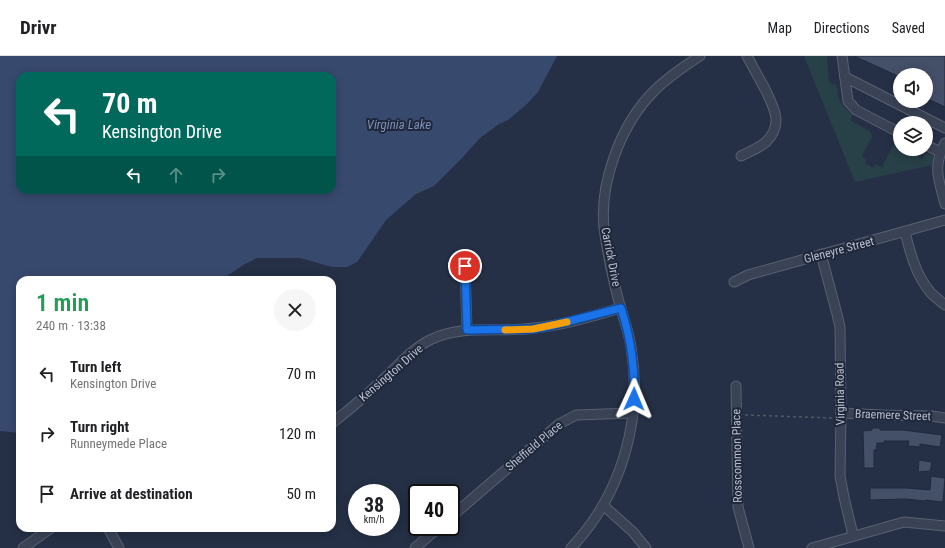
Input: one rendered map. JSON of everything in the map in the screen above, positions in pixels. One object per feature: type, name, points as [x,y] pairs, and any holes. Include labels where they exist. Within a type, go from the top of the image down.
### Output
[{"type":"street","name":"Carrick Drive","points":[[571,548],[580,539],[604,506],[620,472],[632,428],[634,386],[632,347],[621,308],[604,233],[605,198],[613,158],[628,126],[648,97],[665,81],[700,56]]},
{"type":"street","points":[[741,156],[758,148],[765,142],[775,130],[776,122],[774,108],[747,56]]},
{"type":"street","points":[[842,56],[848,101],[856,110],[893,129]]},
{"type":"street","points":[[845,78],[945,128]]},
{"type":"street","points":[[945,143],[940,152],[937,174],[945,204]]},
{"type":"street","points":[[933,148],[940,152]]},
{"type":"street","name":"Gleneyre Street","points":[[734,282],[748,275],[945,220]]},
{"type":"street","points":[[905,232],[920,278],[931,293],[945,305]]},
{"type":"street","name":"Virginia Road","points":[[821,254],[838,314],[840,327],[837,415],[840,476],[853,536]]},
{"type":"street","points":[[465,266],[467,330]]},
{"type":"street","name":"Kensington Drive","points":[[336,420],[355,405],[418,348],[431,339],[447,333],[467,330],[533,329],[621,308]]},
{"type":"street","name":"Rosscommon Place","points":[[736,386],[738,507],[749,548]]},
{"type":"street","name":"Sheffield Place","points":[[460,509],[559,424],[568,418],[576,415],[633,413]]},
{"type":"street","name":"Braemere Street","points":[[837,415],[932,416],[945,418]]},
{"type":"street","points":[[604,506],[633,532],[646,548]]},
{"type":"street","points":[[812,548],[904,522],[945,526]]},
{"type":"street","points":[[23,548],[45,532]]},
{"type":"street","points":[[110,532],[119,548]]},
{"type":"street","points":[[415,548],[429,536]]},
{"type":"path","points":[[745,415],[837,415]]},
{"type":"shaded area","points":[[804,56],[827,56],[829,82],[837,86],[838,96],[843,106],[852,115],[850,120],[871,132],[872,137],[862,156],[867,160],[865,163],[874,168],[875,164],[882,167],[893,146],[893,156],[916,156],[922,159],[924,156],[934,156],[932,165],[855,182]]},
{"type":"water","name":"Virginia Lake","points":[[0,56],[557,56],[538,92],[527,104],[508,120],[499,124],[480,138],[434,186],[416,194],[386,220],[357,262],[347,267],[332,267],[300,258],[257,258],[243,265],[227,276],[16,276],[16,433],[0,431]]},
{"type":"building","points":[[854,56],[945,56],[945,107],[933,101],[933,68],[893,68],[893,74]]},
{"type":"building","points":[[872,428],[942,435],[940,447],[920,444],[920,447],[908,446],[909,441],[884,441],[884,443],[877,443],[876,450],[874,450],[874,468],[864,468],[863,431],[872,430]]},
{"type":"building","points":[[919,460],[932,462],[930,471],[918,472]]},
{"type":"building","points":[[931,476],[945,478],[943,502],[906,499],[870,500],[870,488],[907,488],[930,490]]},
{"type":"slow traffic","points":[[505,330],[533,329],[567,322]]},
{"type":"route","points":[[465,266],[467,291],[467,330],[533,329],[621,308],[632,347],[634,399]]}]
